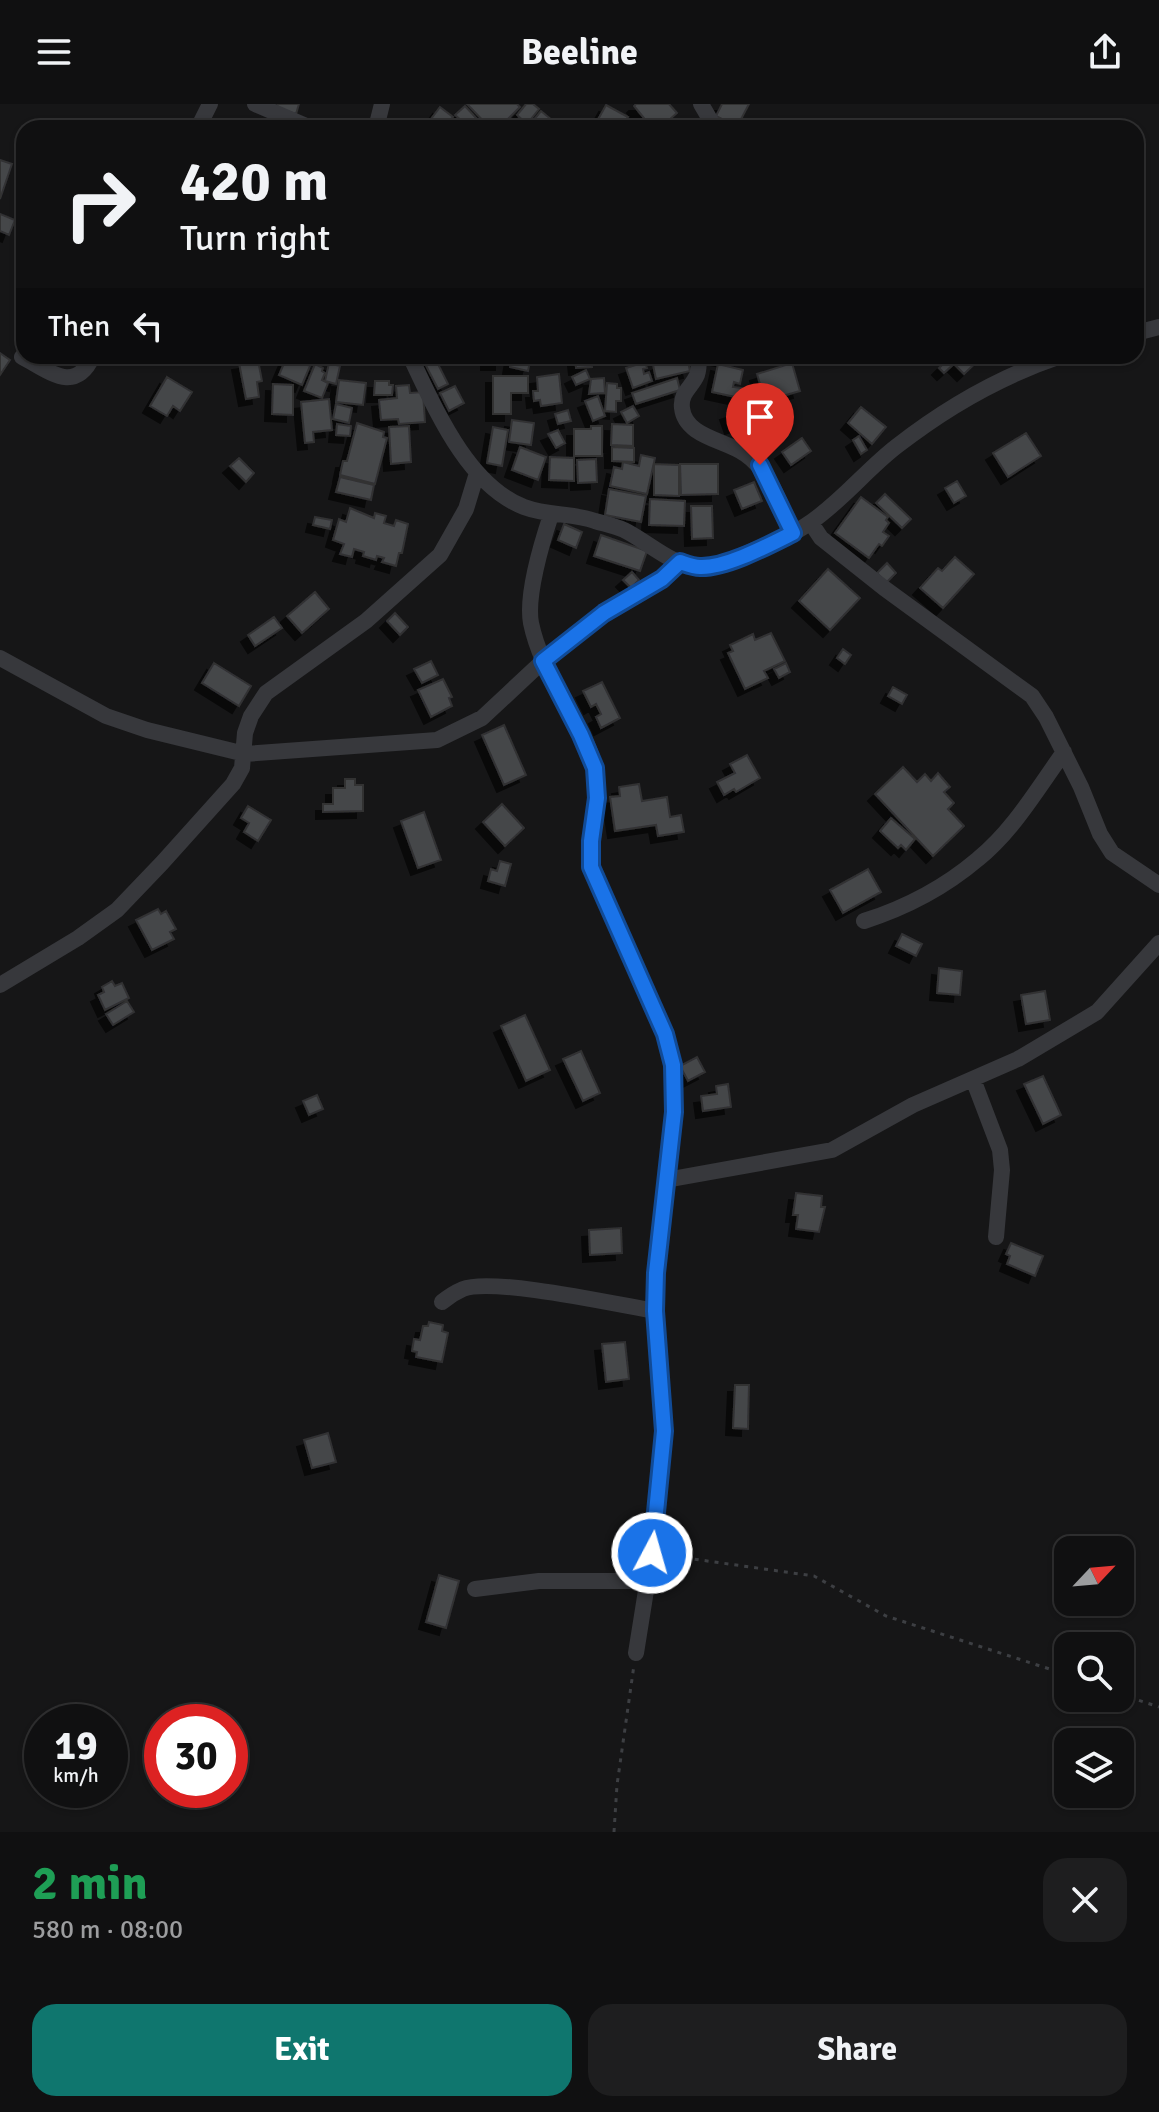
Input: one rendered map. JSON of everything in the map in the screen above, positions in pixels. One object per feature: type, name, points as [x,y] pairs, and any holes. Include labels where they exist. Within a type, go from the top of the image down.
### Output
[{"type":"street","points":[[255,104],[292,120]]},
{"type":"street","points":[[35,364],[61,378],[76,378],[90,364]]},
{"type":"street","points":[[414,364],[442,422],[477,473],[499,492],[521,506],[551,515],[589,519],[624,530],[680,562],[698,567],[733,559],[811,523],[895,447],[976,392],[1024,364]]},
{"type":"street","points":[[698,364],[697,374],[683,395],[682,410],[689,424],[760,465],[793,533]]},
{"type":"street","points":[[0,985],[78,938],[117,910],[233,784],[242,768],[245,733],[251,716],[266,693],[366,621],[440,555],[466,509],[477,473]]},
{"type":"street","points":[[551,515],[540,547],[531,621],[543,661],[595,768],[597,798],[591,867],[665,1034],[673,1065],[674,1112],[657,1260],[655,1311],[664,1431],[649,1581],[636,1653]]},
{"type":"street","points":[[811,523],[821,538],[884,588],[1032,696],[1064,752],[1100,834],[1112,853],[1159,885]]},
{"type":"street","points":[[0,658],[106,716],[147,730],[245,754],[437,740],[482,718],[543,661],[604,613],[662,579],[680,562]]},
{"type":"street","points":[[864,921],[894,911],[980,858],[1008,828],[1064,752]]},
{"type":"street","points":[[666,1180],[832,1150],[913,1105],[1018,1059],[1097,1012],[1159,943]]},
{"type":"street","points":[[973,1079],[1000,1150],[1002,1170],[996,1237]]},
{"type":"street","points":[[442,1302],[465,1288],[483,1286],[531,1290],[655,1311]]},
{"type":"street","points":[[475,1589],[539,1581],[649,1581]]},
{"type":"path","points":[[652,1553],[814,1576],[886,1616],[1054,1670]]},
{"type":"path","points":[[614,1832],[617,1785],[636,1653]]},
{"type":"path","points":[[1134,1699],[1159,1707]]},
{"type":"building","points":[[278,104],[299,104],[296,114],[276,108]]},
{"type":"building","points":[[467,104],[517,104],[520,107],[507,120],[482,120]]},
{"type":"building","points":[[526,104],[533,104],[539,109],[530,120],[523,120],[517,115]]},
{"type":"building","points":[[669,104],[677,113],[669,120],[645,120],[634,106]]},
{"type":"building","points":[[722,104],[749,104],[741,120],[724,120],[716,116]]},
{"type":"building","points":[[606,105],[628,117],[626,120],[598,120]]},
{"type":"building","points":[[465,106],[478,120],[461,120],[455,115]]},
{"type":"building","points":[[440,107],[453,117],[450,120],[431,119]]},
{"type":"building","points":[[541,111],[552,120],[534,120]]},
{"type":"building","points":[[0,160],[12,164],[0,199]]},
{"type":"building","points":[[0,214],[15,220],[9,235],[0,231]]},
{"type":"building","points":[[0,353],[10,360],[0,375]]},
{"type":"building","points":[[239,364],[259,364],[262,381],[257,382],[259,397],[246,399]]},
{"type":"building","points":[[284,364],[310,366],[302,385],[279,375]]},
{"type":"building","points":[[315,364],[323,368],[325,373],[322,380],[328,383],[322,398],[304,391]]},
{"type":"building","points":[[329,364],[340,366],[336,384],[325,381]]},
{"type":"building","points":[[425,364],[438,364],[448,384],[438,389]]},
{"type":"building","points":[[511,364],[530,364],[528,371],[510,367]]},
{"type":"building","points":[[576,364],[592,364],[592,367],[576,368]]},
{"type":"building","points":[[646,364],[644,374],[649,372],[652,381],[633,388],[626,368]]},
{"type":"building","points":[[688,364],[690,371],[656,379],[653,365]]},
{"type":"building","points":[[718,364],[743,370],[740,384],[734,382],[733,387],[742,388],[740,398],[712,392]]},
{"type":"building","points":[[792,364],[800,391],[765,401],[757,374]]},
{"type":"building","points":[[943,364],[954,364],[944,373],[939,368]]},
{"type":"building","points":[[954,364],[975,364],[964,374]]},
{"type":"building","points":[[586,370],[590,379],[576,385],[572,377]]},
{"type":"building","points":[[559,374],[562,403],[541,406],[540,400],[534,401],[533,391],[538,391],[537,377]]},
{"type":"building","points":[[493,376],[528,376],[528,393],[511,393],[511,414],[493,414]]},
{"type":"building","points":[[167,377],[192,392],[180,411],[173,406],[167,416],[150,406]]},
{"type":"building","points":[[604,378],[605,393],[589,394],[591,379]]},
{"type":"building","points":[[677,378],[680,390],[636,404],[632,393]]},
{"type":"building","points":[[339,380],[366,383],[363,405],[336,402]]},
{"type":"building","points":[[375,381],[389,381],[389,385],[393,385],[392,395],[374,395]]},
{"type":"building","points":[[607,383],[617,384],[617,388],[621,388],[621,401],[616,401],[616,412],[605,411]]},
{"type":"building","points":[[273,384],[293,385],[293,415],[272,414]]},
{"type":"building","points":[[409,385],[410,393],[423,392],[425,422],[399,424],[398,419],[381,420],[379,400],[397,398],[396,386]]},
{"type":"building","points":[[455,386],[464,403],[449,411],[440,393]]},
{"type":"building","points":[[598,396],[605,416],[593,421],[585,401]]},
{"type":"building","points":[[329,399],[332,430],[313,432],[314,442],[305,443],[301,402]]},
{"type":"building","points":[[336,404],[352,408],[349,423],[333,419]]},
{"type":"building","points":[[633,406],[639,416],[627,423],[621,412]]},
{"type":"building","points":[[746,407],[750,421],[732,427],[727,413]]},
{"type":"building","points":[[861,407],[886,427],[872,444],[848,423]]},
{"type":"building","points":[[568,410],[571,421],[558,424],[555,414]]},
{"type":"building","points":[[512,420],[534,423],[531,445],[509,442]]},
{"type":"building","points":[[357,423],[384,432],[383,437],[387,438],[375,484],[340,475]]},
{"type":"building","points":[[337,424],[351,426],[350,436],[336,435]]},
{"type":"building","points":[[612,424],[633,425],[633,446],[611,445]]},
{"type":"building","points":[[409,426],[411,462],[391,464],[389,427]]},
{"type":"building","points":[[591,426],[602,426],[602,456],[574,456],[574,429],[591,429]]},
{"type":"building","points":[[493,427],[508,430],[502,466],[487,463]]},
{"type":"building","points":[[558,430],[565,443],[556,448],[548,434]]},
{"type":"building","points":[[1026,433],[1041,456],[1008,477],[993,453]]},
{"type":"building","points":[[859,436],[867,450],[861,454],[853,440]]},
{"type":"building","points":[[802,438],[811,451],[791,465],[782,452]]},
{"type":"building","points":[[520,447],[546,457],[538,480],[512,470]]},
{"type":"building","points":[[612,447],[634,448],[634,462],[612,461]]},
{"type":"building","points":[[641,455],[655,458],[647,494],[610,486],[614,467],[622,469],[623,462],[639,466]]},
{"type":"building","points":[[550,457],[574,458],[574,481],[549,480]]},
{"type":"building","points":[[239,458],[254,473],[246,482],[230,466]]},
{"type":"building","points":[[596,459],[597,482],[578,483],[577,460]]},
{"type":"building","points":[[654,464],[679,465],[679,496],[654,495]]},
{"type":"building","points":[[680,464],[718,464],[718,494],[681,495]]},
{"type":"building","points":[[340,477],[374,485],[371,500],[336,492]]},
{"type":"building","points":[[957,481],[966,496],[954,503],[945,488]]},
{"type":"building","points":[[754,482],[762,501],[742,509],[734,490]]},
{"type":"building","points":[[609,489],[646,496],[641,522],[605,515]]},
{"type":"building","points":[[885,494],[911,519],[902,528],[876,503]]},
{"type":"building","points":[[861,497],[888,517],[886,520],[889,523],[883,532],[889,536],[869,558],[835,533]]},
{"type":"building","points":[[650,499],[685,501],[684,526],[649,525]]},
{"type":"building","points":[[691,506],[712,506],[713,538],[692,539]]},
{"type":"building","points":[[350,508],[374,518],[375,513],[386,516],[384,523],[394,526],[396,520],[408,524],[396,566],[382,562],[384,558],[377,556],[376,560],[363,556],[364,552],[354,549],[352,557],[340,554],[344,544],[333,540],[339,519],[346,522]]},
{"type":"building","points":[[315,517],[332,520],[330,529],[313,525]]},
{"type":"building","points":[[564,524],[582,532],[576,548],[558,540]]},
{"type":"building","points":[[601,535],[647,551],[640,571],[594,556]]},
{"type":"building","points":[[955,557],[974,574],[943,608],[920,588],[938,568],[942,571]]},
{"type":"building","points":[[887,563],[896,573],[886,583],[877,573]]},
{"type":"building","points":[[828,569],[860,598],[830,630],[799,601]]},
{"type":"building","points":[[632,572],[639,580],[631,588],[623,580]]},
{"type":"building","points":[[315,592],[329,609],[302,633],[287,616]]},
{"type":"building","points":[[395,613],[408,627],[400,635],[387,621]]},
{"type":"building","points":[[274,617],[282,628],[255,646],[248,635]]},
{"type":"building","points":[[771,633],[785,661],[764,671],[768,678],[745,689],[728,653],[733,651],[730,645],[753,634],[755,640]]},
{"type":"building","points":[[843,649],[851,655],[845,664],[837,658]]},
{"type":"building","points":[[431,661],[438,675],[422,683],[414,669]]},
{"type":"building","points":[[214,663],[251,686],[239,706],[202,683]]},
{"type":"building","points":[[786,663],[790,672],[779,678],[774,669]]},
{"type":"building","points":[[443,679],[452,697],[449,698],[452,706],[431,717],[418,690]]},
{"type":"building","points":[[602,682],[620,718],[601,728],[596,717],[601,714],[596,704],[591,707],[583,691]]},
{"type":"building","points":[[893,687],[907,695],[902,704],[888,696]]},
{"type":"building","points":[[504,725],[526,775],[504,785],[482,735]]},
{"type":"building","points":[[747,755],[760,778],[736,792],[734,789],[724,795],[717,782],[735,773],[730,764]]},
{"type":"building","points":[[903,767],[917,782],[925,774],[931,781],[938,773],[950,787],[944,792],[954,803],[948,809],[964,826],[933,856],[875,794]]},
{"type":"building","points":[[345,779],[355,779],[355,785],[363,785],[363,811],[323,812],[323,804],[333,804],[333,788],[345,788]]},
{"type":"building","points":[[639,784],[642,801],[667,797],[670,817],[681,815],[684,832],[658,836],[656,825],[615,831],[610,797],[620,796],[619,787]]},
{"type":"building","points":[[502,804],[524,828],[505,846],[483,822]]},
{"type":"building","points":[[248,806],[271,820],[258,841],[244,832],[249,823],[241,818]]},
{"type":"building","points":[[424,812],[441,860],[418,868],[401,821]]},
{"type":"building","points":[[891,818],[915,839],[906,850],[901,845],[898,848],[880,831]]},
{"type":"building","points":[[500,861],[511,864],[505,886],[488,881],[491,869],[497,871]]},
{"type":"building","points":[[868,869],[881,892],[843,913],[830,890]]},
{"type":"building","points":[[158,909],[161,914],[166,911],[176,929],[170,932],[174,939],[152,950],[136,920]]},
{"type":"building","points":[[902,934],[922,944],[916,956],[896,946]]},
{"type":"building","points":[[939,968],[962,971],[960,995],[937,993]]},
{"type":"building","points":[[112,981],[115,986],[122,983],[129,998],[105,1010],[98,995],[104,992],[102,987]]},
{"type":"building","points":[[1045,991],[1050,1020],[1026,1024],[1021,995]]},
{"type":"building","points":[[127,1001],[134,1012],[113,1025],[106,1014]]},
{"type":"building","points":[[525,1015],[550,1070],[526,1081],[501,1026]]},
{"type":"building","points":[[581,1051],[600,1093],[583,1101],[563,1059]]},
{"type":"building","points":[[697,1057],[705,1072],[688,1081],[680,1066]]},
{"type":"building","points":[[1043,1076],[1061,1115],[1043,1124],[1024,1084]]},
{"type":"building","points":[[728,1084],[731,1107],[703,1111],[701,1096],[717,1094],[716,1086]]},
{"type":"building","points":[[317,1095],[323,1109],[309,1115],[303,1101]]},
{"type":"building","points":[[796,1193],[822,1196],[821,1207],[825,1207],[819,1232],[796,1229],[798,1215],[793,1215]]},
{"type":"building","points":[[621,1228],[622,1253],[590,1255],[589,1230]]},
{"type":"building","points":[[1011,1243],[1043,1256],[1035,1276],[1007,1264],[1010,1256],[1006,1254]]},
{"type":"building","points":[[429,1322],[443,1325],[442,1331],[448,1333],[442,1362],[416,1357],[417,1352],[412,1351],[414,1339],[420,1340],[423,1326],[428,1326]]},
{"type":"building","points":[[625,1342],[629,1379],[606,1382],[602,1344]]},
{"type":"building","points":[[735,1385],[749,1385],[748,1429],[733,1428]]},
{"type":"building","points":[[328,1433],[336,1462],[312,1468],[304,1440]]},
{"type":"building","points":[[439,1575],[459,1581],[446,1628],[426,1622]]},
{"type":"route","points":[[652,1553],[664,1431],[655,1311],[656,1273],[674,1112],[673,1065],[665,1034],[591,867],[597,798],[595,768],[543,661],[604,613],[662,579],[680,562],[698,567],[711,566],[793,533],[760,465]]}]
